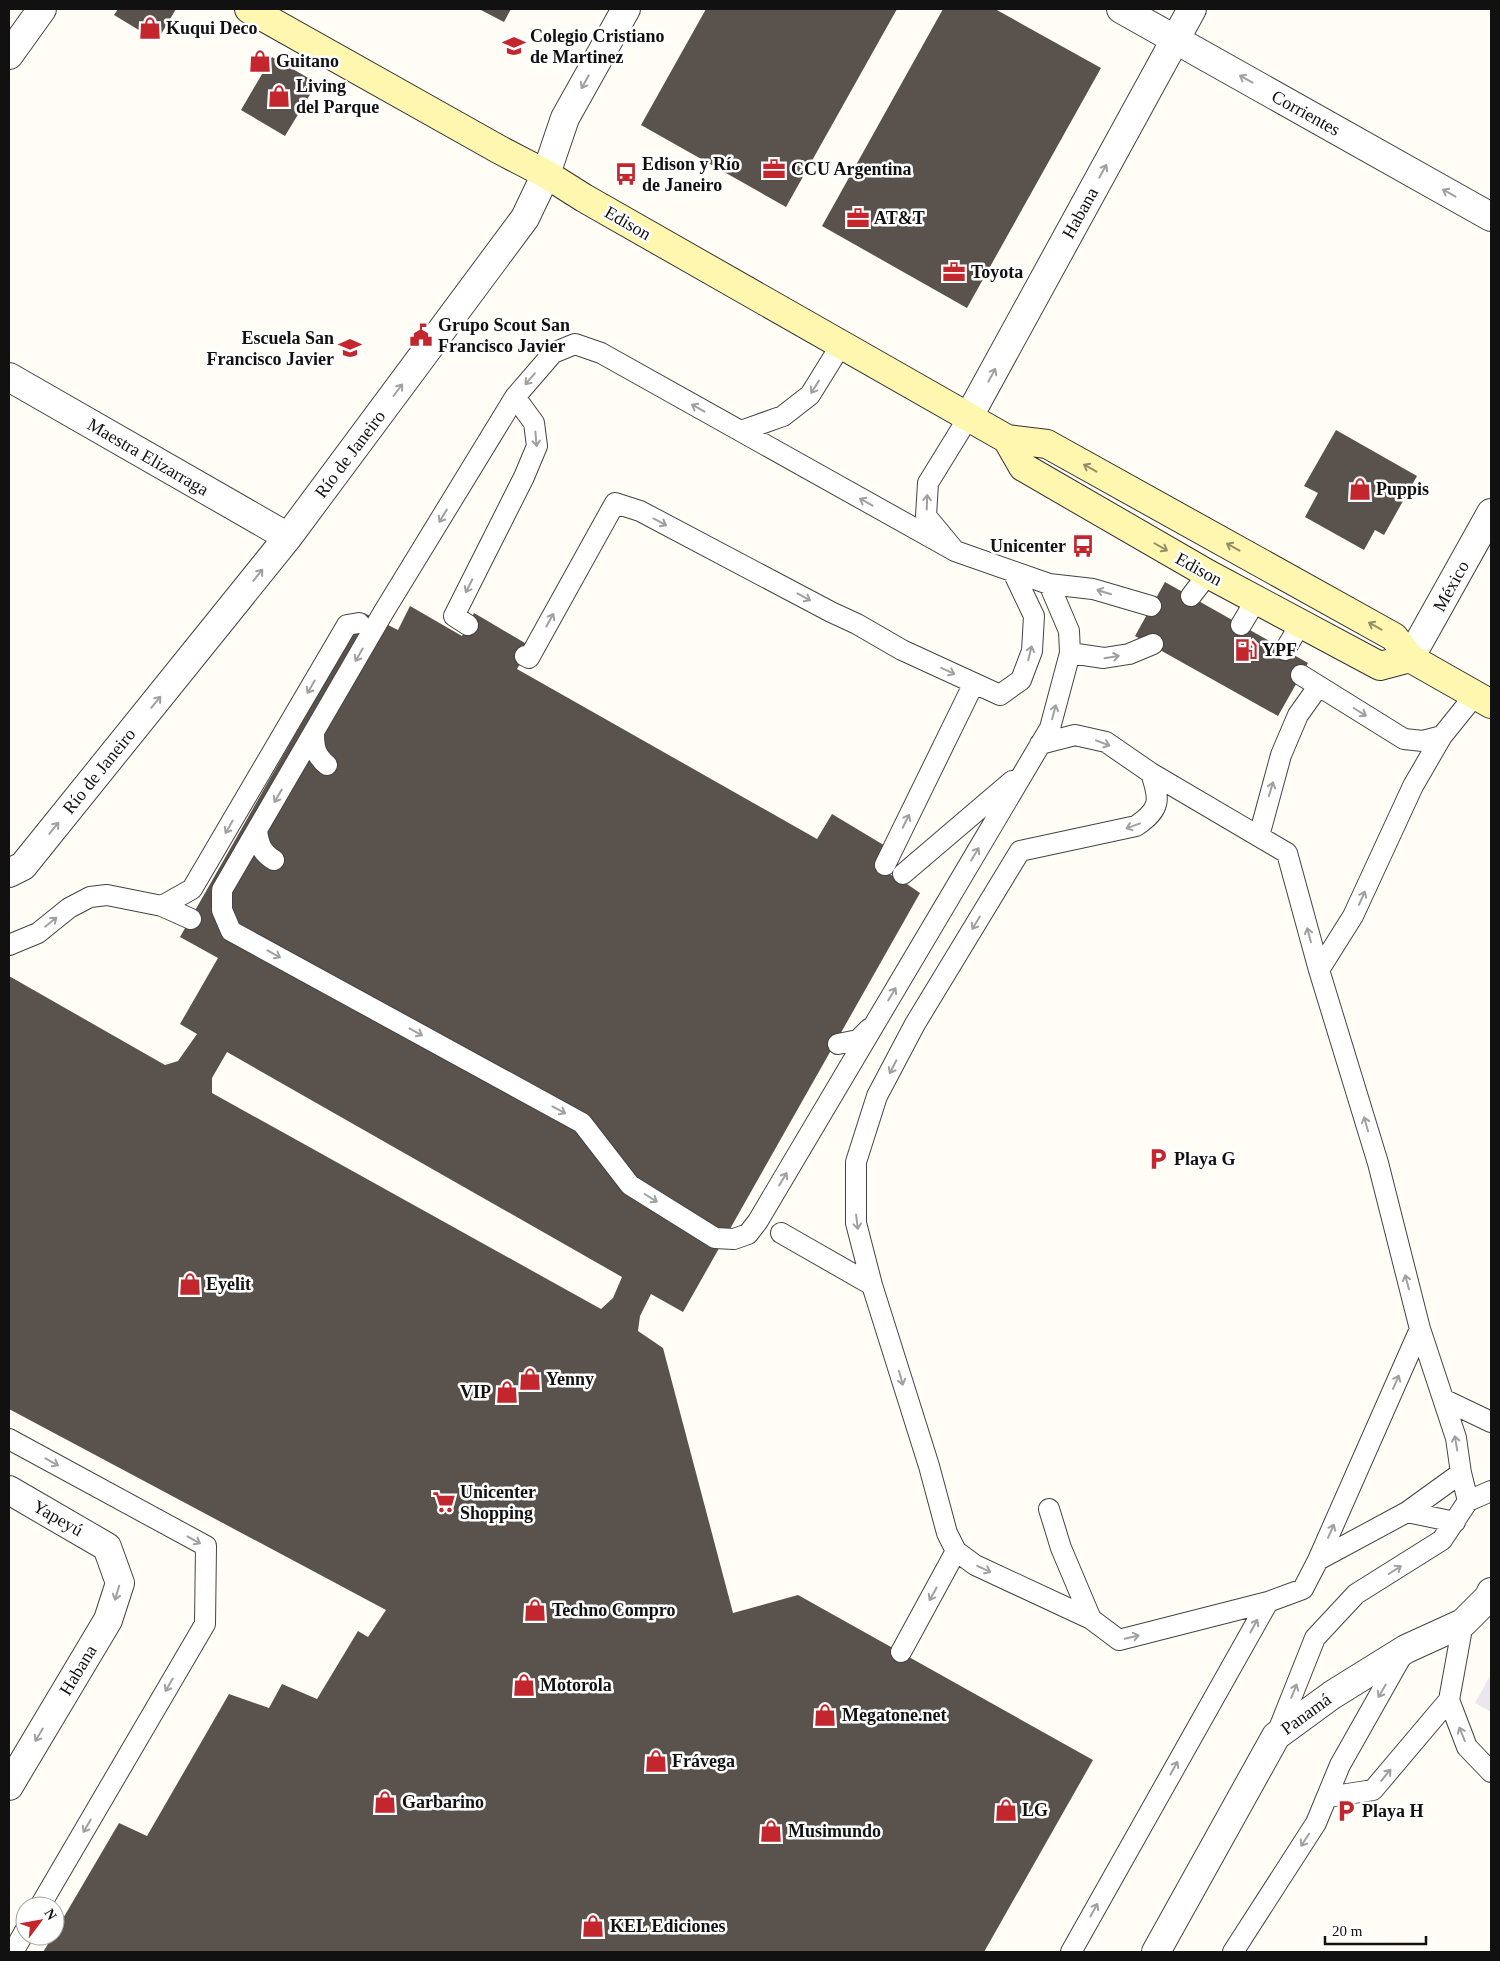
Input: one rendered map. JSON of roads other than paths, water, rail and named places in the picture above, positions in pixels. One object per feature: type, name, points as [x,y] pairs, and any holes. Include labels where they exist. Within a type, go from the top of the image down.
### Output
[{"type":"street","points":[[9,55],[42,9]]},
{"type":"street","name":"Edison","points":[[249,9],[546,174],[584,198],[968,418],[1007,439],[1047,444],[1394,636],[1410,658],[1483,699]]},
{"type":"street","name":"Río de Janeiro","points":[[16,870],[288,537],[525,218],[546,174],[565,118],[626,9]]},
{"type":"street","name":"Corrientes","points":[[1120,9],[1491,217]]},
{"type":"street","name":"Habana","points":[[968,418],[1192,9]]},
{"type":"street","name":"Maestra Elizarraga","points":[[9,377],[288,537]]},
{"type":"street","name":"Edison","points":[[1007,439],[1023,467],[1208,574],[1380,666],[1410,658]]},
{"type":"street","name":"México","points":[[1410,658],[1491,513]]},
{"type":"street","name":"Yapeyú","points":[[9,1490],[107,1547]]},
{"type":"street","name":"Habana","points":[[9,1786],[108,1620],[120,1583],[107,1547]]},
{"type":"street","name":"Panamá","points":[[1156,1952],[1276,1736],[1332,1695],[1406,1649],[1463,1623],[1489,1597],[1491,1592]]},
{"type":"lane","points":[[1049,584],[1069,631],[1070,653],[1050,728],[758,1221],[748,1234],[734,1239],[715,1238],[630,1185],[582,1123],[231,931],[222,910],[222,890],[384,613],[515,397],[553,353],[575,344],[601,353],[955,551],[1049,584],[1093,589],[1151,606]]},
{"type":"lane","points":[[741,431],[783,416],[810,395],[841,345]]},
{"type":"lane","points":[[468,625],[454,616],[538,446],[534,423],[515,397]]},
{"type":"lane","points":[[955,551],[926,516],[928,482],[968,418]]},
{"type":"lane","points":[[524,656],[529,658],[615,503],[640,512],[857,624],[902,650],[1000,695],[1021,680],[1032,651],[1034,616],[1013,572]]},
{"type":"lane","points":[[1191,596],[1208,574]]},
{"type":"lane","points":[[1241,625],[1256,600]]},
{"type":"lane","points":[[162,906],[192,889],[347,625],[359,623]]},
{"type":"lane","points":[[1285,650],[1301,623]]},
{"type":"lane","points":[[1070,653],[1104,658],[1128,654],[1153,644]]},
{"type":"lane","points":[[1301,675],[1404,739],[1422,741],[1442,736]]},
{"type":"lane","points":[[885,865],[974,683]]},
{"type":"lane","points":[[1259,836],[1281,755],[1298,715],[1318,687]]},
{"type":"lane","points":[[1319,970],[1353,916],[1413,786],[1442,736],[1483,699]]},
{"type":"lane","points":[[314,734],[314,746],[319,758],[327,764]]},
{"type":"lane","points":[[1040,744],[1075,735],[1106,742],[1152,773],[1287,853],[1319,970],[1375,1154],[1420,1328],[1456,1438],[1461,1473],[1468,1501]]},
{"type":"lane","points":[[903,874],[1024,771]]},
{"type":"lane","points":[[1152,773],[1159,795],[1152,815],[1136,826],[1020,851],[915,1024],[877,1096],[856,1162],[856,1223],[872,1285],[929,1466],[947,1534],[956,1551],[975,1565],[1091,1619],[1118,1640],[1268,1602],[1303,1588],[1318,1560],[1420,1328]]},
{"type":"lane","points":[[257,831],[259,844],[264,854],[274,860]]},
{"type":"lane","points":[[9,945],[38,933],[69,908],[90,897],[107,895],[162,906],[191,920]]},
{"type":"lane","points":[[838,1044],[858,1040],[874,1024]]},
{"type":"lane","points":[[781,1233],[872,1285]]},
{"type":"lane","points":[[1445,1400],[1491,1422]]},
{"type":"lane","points":[[9,1438],[206,1546],[205,1624],[46,1896]]},
{"type":"lane","points":[[1318,1560],[1407,1512],[1461,1473]]},
{"type":"lane","points":[[1276,1736],[1315,1638],[1356,1594],[1442,1540],[1468,1501],[1491,1491]]},
{"type":"lane","points":[[1049,1509],[1061,1548],[1091,1619]]},
{"type":"lane","points":[[1407,1512],[1455,1522]]},
{"type":"lane","points":[[901,1652],[956,1551]]},
{"type":"lane","points":[[1071,1952],[1268,1602]]},
{"type":"lane","points":[[1328,1797],[1373,1790],[1449,1700],[1463,1623]]},
{"type":"lane","points":[[1233,1952],[1316,1823],[1340,1765],[1406,1649]]},
{"type":"lane","points":[[1449,1700],[1467,1747],[1491,1772]]},
{"type":"place","name":"Kuqui Deco","points":[[150,28]]},
{"type":"place","name":"Colegio Cristiano de Martinez","points":[[514,46]]},
{"type":"place","name":"Guitano","points":[[260,61]]},
{"type":"place","name":"Living del Parque","points":[[279,96]]},
{"type":"place","name":"CCU Argentina","points":[[774,169]]},
{"type":"place","name":"Edison y Río de Janeiro","points":[[626,174]]},
{"type":"place","name":"AT&T","points":[[858,218]]},
{"type":"place","name":"Toyota","points":[[954,272]]},
{"type":"place","name":"Grupo Scout San Francisco Javier","points":[[421,335]]},
{"type":"place","name":"Escuela San Francisco Javier","points":[[350,348]]},
{"type":"place","name":"Puppis","points":[[1360,489]]},
{"type":"place","name":"Unicenter","points":[[1083,546]]},
{"type":"place","name":"YPF","points":[[1246,650]]},
{"type":"place","name":"Playa G","points":[[1158,1159]]},
{"type":"place","name":"Eyelit","points":[[190,1284]]},
{"type":"place","name":"Yenny","points":[[530,1379]]},
{"type":"place","name":"VIP","points":[[507,1392]]},
{"type":"place","name":"Unicenter Shopping","points":[[444,1502]]},
{"type":"place","name":"Techno Compro","points":[[535,1610]]},
{"type":"place","name":"Motorola","points":[[524,1685]]},
{"type":"place","name":"Megatone.net","points":[[825,1715]]},
{"type":"place","name":"Frávega","points":[[656,1761]]},
{"type":"place","name":"Garbarino","points":[[385,1802]]},
{"type":"place","name":"LG","points":[[1006,1810]]},
{"type":"place","name":"Playa H","points":[[1346,1811]]},
{"type":"place","name":"Musimundo","points":[[771,1831]]},
{"type":"place","name":"KEL Ediciones","points":[[593,1926]]}]
